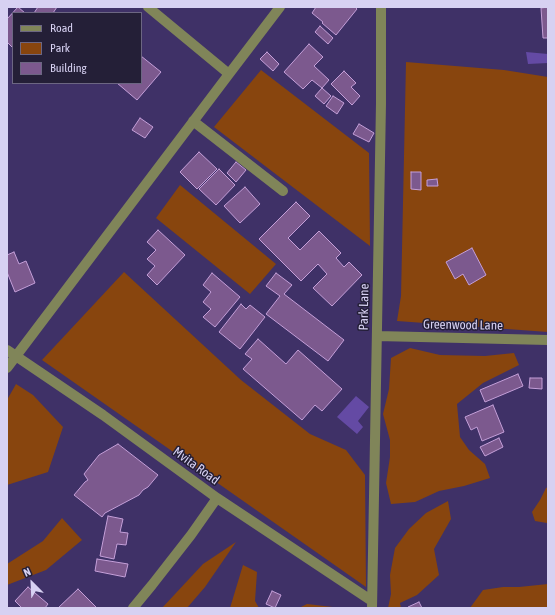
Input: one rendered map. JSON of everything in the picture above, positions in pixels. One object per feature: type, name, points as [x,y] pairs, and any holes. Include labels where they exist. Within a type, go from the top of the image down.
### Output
[{"type":"street","points":[[148,7],[229,74]]},
{"type":"street","points":[[7,368],[280,7]]},
{"type":"street","name":"Park Lane","points":[[372,604],[381,103],[381,7]]},
{"type":"street","points":[[193,121],[284,191]]},
{"type":"street","name":"Greenwood Lane","points":[[377,336],[548,340]]},
{"type":"street","name":"Mvita Road","points":[[7,350],[103,415],[217,498],[372,604]]},
{"type":"street","points":[[133,608],[192,535],[217,498]]},
{"type":"green space","points":[[406,62],[504,70],[548,77],[548,332],[397,321],[401,296]]},
{"type":"green space","points":[[261,70],[369,153],[370,246],[214,127]]},
{"type":"green space","points":[[180,185],[276,264],[250,294],[156,218]]},
{"type":"green space","points":[[124,272],[241,380],[310,434],[346,450],[365,475],[366,587],[42,360]]},
{"type":"green space","points":[[410,348],[440,355],[485,356],[514,353],[519,365],[483,383],[457,404],[460,437],[469,450],[485,464],[490,478],[464,486],[439,491],[415,502],[391,504],[386,483],[390,457],[390,440],[383,414],[389,389],[391,358]]},
{"type":"green space","points":[[16,384],[33,395],[63,427],[48,472],[7,485],[7,400]]},
{"type":"green space","points":[[548,487],[548,522],[535,521],[532,512]]},
{"type":"green space","points":[[448,501],[451,519],[434,549],[439,575],[417,595],[400,603],[401,608],[388,608],[391,594],[390,575],[395,548],[409,529],[426,513]]},
{"type":"green space","points":[[62,518],[82,540],[46,570],[7,585],[7,564],[43,541]]},
{"type":"green space","points":[[236,542],[205,587],[187,608],[162,608],[203,564]]},
{"type":"green space","points":[[243,565],[257,572],[255,601],[259,608],[230,608]]},
{"type":"green space","points":[[548,584],[548,608],[470,608],[483,590]]},
{"type":"green space","points":[[307,604],[341,608],[299,608]]},
{"type":"shaded area","points":[[526,52],[548,54],[548,63],[528,64]]},
{"type":"shaded area","points":[[356,396],[369,407],[358,421],[363,427],[357,434],[337,417]]},
{"type":"building","points":[[18,7],[24,12],[13,12]]},
{"type":"building","points":[[38,7],[57,7],[54,12],[35,12]]},
{"type":"building","points":[[316,7],[355,7],[357,9],[336,35],[312,13]]},
{"type":"building","points":[[548,7],[548,38],[543,38],[541,8]]},
{"type":"building","points":[[12,14],[12,47],[7,42],[7,19]]},
{"type":"building","points":[[320,26],[333,38],[328,44],[315,32]]},
{"type":"building","points":[[309,44],[323,57],[314,66],[329,80],[322,88],[312,80],[303,89],[284,72]]},
{"type":"building","points":[[267,52],[279,64],[273,71],[260,59]]},
{"type":"building","points":[[142,57],[161,72],[137,100],[118,84],[142,84]]},
{"type":"building","points":[[344,71],[356,83],[351,87],[360,96],[352,105],[331,84]]},
{"type":"building","points":[[322,88],[331,96],[324,104],[315,96]]},
{"type":"building","points":[[333,96],[344,103],[337,114],[326,106]]},
{"type":"building","points":[[140,118],[153,127],[145,138],[132,130]]},
{"type":"building","points":[[359,124],[374,133],[369,142],[353,134]]},
{"type":"building","points":[[199,152],[217,169],[197,189],[180,172]]},
{"type":"building","points":[[236,162],[246,170],[236,182],[227,173]]},
{"type":"building","points":[[219,169],[235,185],[216,205],[199,189]]},
{"type":"building","points":[[411,172],[421,172],[421,190],[411,189]]},
{"type":"building","points":[[437,179],[438,186],[427,186],[427,180]]},
{"type":"building","points":[[245,187],[260,204],[240,223],[224,206]]},
{"type":"building","points":[[296,202],[310,216],[288,238],[300,250],[319,231],[341,253],[336,258],[344,267],[349,262],[362,275],[332,306],[313,288],[327,274],[318,264],[301,281],[259,239]]},
{"type":"building","points":[[158,230],[185,255],[157,285],[147,275],[155,266],[147,259],[156,250],[147,242]]},
{"type":"building","points":[[472,248],[486,275],[469,285],[463,274],[455,279],[446,262]]},
{"type":"building","points":[[14,252],[19,264],[26,261],[35,283],[15,292],[7,272],[7,255]]},
{"type":"building","points":[[212,273],[240,297],[215,327],[203,317],[211,309],[203,302],[211,292],[203,285]]},
{"type":"building","points":[[276,273],[292,285],[284,294],[344,340],[328,361],[266,314],[280,296],[266,286]]},
{"type":"building","points":[[241,304],[246,309],[250,305],[265,317],[240,349],[219,332]]},
{"type":"building","points":[[258,339],[286,364],[298,350],[342,389],[322,411],[315,405],[302,420],[243,369],[252,359],[245,354]]},
{"type":"building","points":[[518,374],[523,386],[485,402],[480,390]]},
{"type":"building","points":[[530,378],[542,378],[542,389],[529,388]]},
{"type":"building","points":[[493,405],[504,432],[482,441],[477,427],[471,430],[465,417]]},
{"type":"building","points":[[499,438],[503,447],[485,456],[480,447]]},
{"type":"building","points":[[118,444],[158,475],[139,495],[105,513],[102,517],[74,495],[88,480],[84,474],[99,455]]},
{"type":"building","points":[[108,516],[123,519],[120,532],[128,533],[126,545],[117,544],[114,559],[100,556]]},
{"type":"building","points":[[97,559],[128,564],[125,577],[95,571]]},
{"type":"building","points":[[28,587],[48,604],[45,608],[22,608],[15,601]]},
{"type":"building","points":[[78,589],[97,608],[58,608]]},
{"type":"building","points":[[272,591],[281,595],[275,608],[266,604]]},
{"type":"building","points":[[419,602],[422,608],[408,608],[408,607]]}]
